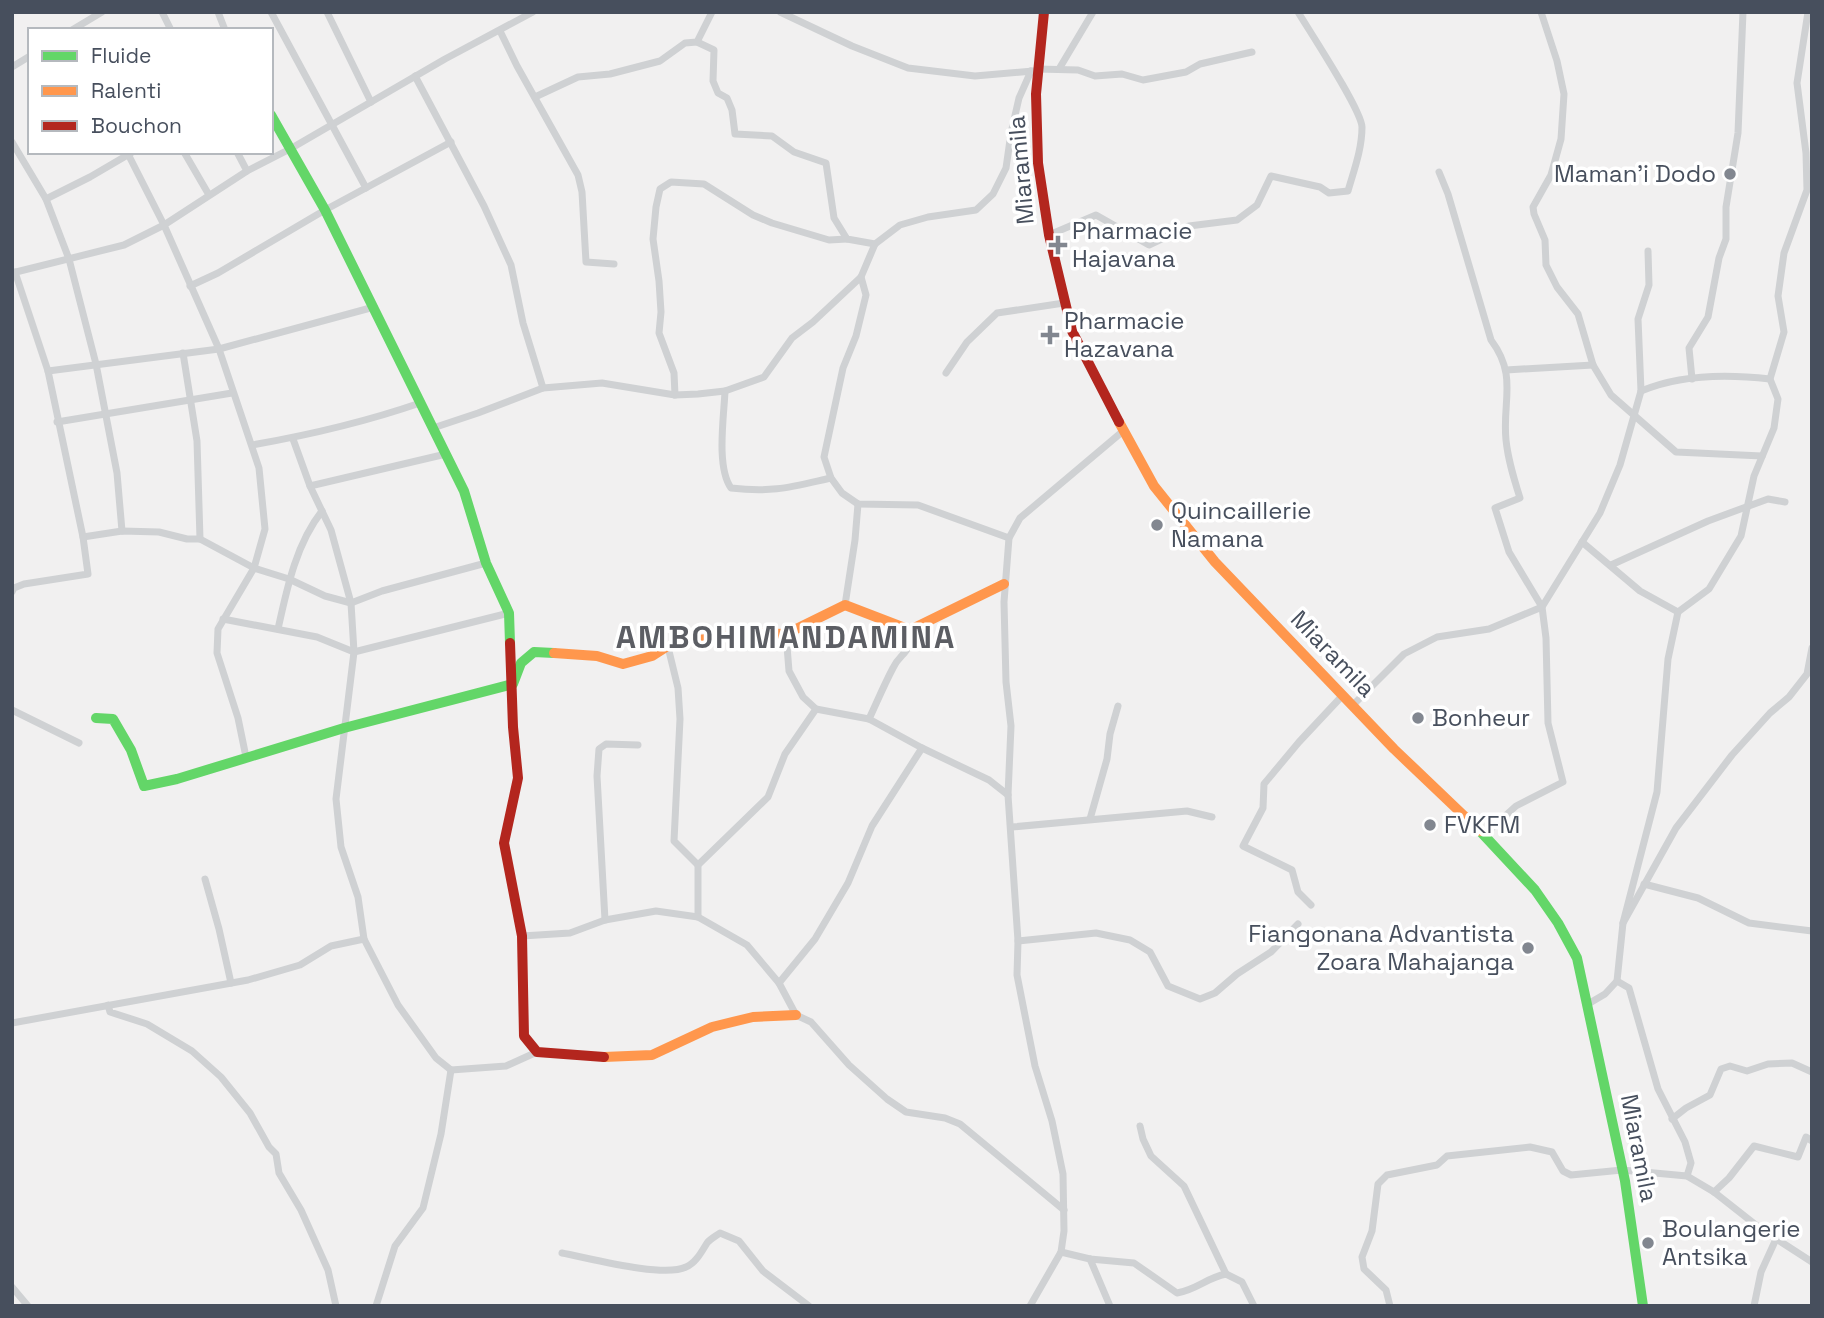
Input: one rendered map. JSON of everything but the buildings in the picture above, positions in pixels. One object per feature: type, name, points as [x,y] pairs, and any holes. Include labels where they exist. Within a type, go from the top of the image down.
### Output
[{"type":"street","points":[[75,28],[102,12]]},
{"type":"street","points":[[162,12],[170,28]]},
{"type":"street","points":[[271,12],[366,188]]},
{"type":"street","points":[[327,12],[371,102]]},
{"type":"street","points":[[12,592],[14,588],[24,584],[88,574],[83,537],[48,371],[14,273],[124,245],[164,225],[247,171],[533,12]]},
{"type":"street","points":[[697,42],[712,12]]},
{"type":"street","points":[[780,12],[852,46],[908,68],[975,76],[1078,69],[1095,76],[1122,74],[1143,80],[1186,72],[1200,64],[1252,52]]},
{"type":"street","name":"Miaramila","points":[[1044,12],[1035,70],[1038,163],[1049,235],[1072,331],[1122,432],[1154,486],[1215,562],[1394,750],[1535,890],[1558,923],[1577,957],[1588,1004],[1622,1170],[1643,1306]]},
{"type":"street","points":[[1059,69],[1093,12]]},
{"type":"street","points":[[1049,235],[1096,215],[1149,245],[1189,226],[1237,220],[1257,205],[1270,176],[1320,187],[1329,193],[1348,191],[1360,152],[1362,123],[1298,12]]},
{"type":"street","points":[[1541,12],[1557,61],[1564,94],[1561,139],[1551,175],[1533,206],[1534,214],[1545,240],[1546,265],[1557,287],[1578,314],[1593,365],[1611,395],[1676,453],[1762,456]]},
{"type":"street","points":[[1692,379],[1689,348],[1708,317],[1719,258],[1726,239],[1726,207],[1738,133],[1743,12]]},
{"type":"street","points":[[1588,1004],[1605,994],[1617,981],[1623,923],[1657,792],[1668,659],[1678,612],[1709,589],[1741,536],[1746,507],[1774,428],[1779,399],[1770,379],[1784,332],[1778,296],[1784,253],[1807,190],[1797,83],[1808,12]]},
{"type":"street","points":[[500,30],[578,175],[582,192],[586,262],[614,264]]},
{"type":"street","points":[[535,97],[578,77],[610,74],[660,61],[685,43],[697,42],[714,50],[713,81],[718,93],[727,98],[732,110],[734,134],[772,136],[794,152],[826,163],[834,218],[847,239]]},
{"type":"street","points":[[12,67],[28,57]]},
{"type":"street","points":[[433,428],[478,414],[543,388],[602,383],[675,395],[725,391],[764,377],[792,338],[861,277],[875,243],[900,225],[928,217],[976,210],[993,194],[1006,168],[1010,133],[1019,98],[1035,70]]},
{"type":"street","points":[[415,76],[484,206],[510,265],[523,323],[543,388]]},
{"type":"street","points":[[1802,115],[1812,115]]},
{"type":"street","points":[[273,119],[325,210],[464,491],[486,563],[509,613],[513,727],[518,778],[504,843],[522,936],[524,1036],[537,1052]]},
{"type":"street","points":[[12,142],[46,199],[69,259],[96,365],[117,473],[122,531]]},
{"type":"street","points":[[190,286],[218,273],[325,210],[451,142]]},
{"type":"street","points":[[46,199],[127,154]]},
{"type":"street","points":[[129,154],[219,349],[259,468],[265,529],[254,568],[218,629],[216,653],[238,718],[246,757]]},
{"type":"street","points":[[185,154],[209,195]]},
{"type":"street","points":[[238,154],[247,171]]},
{"type":"street","points":[[1439,172],[1491,340],[1503,356],[1506,370],[1508,409],[1505,437],[1520,498],[1495,508],[1508,552],[1542,607],[1546,638],[1548,723],[1563,782],[1516,806],[1483,836]]},
{"type":"street","points":[[675,395],[674,373],[659,333],[662,312],[653,239],[660,189],[671,182],[704,184],[752,215],[772,223],[829,240],[847,239],[875,243]]},
{"type":"street","points":[[1353,705],[1404,654],[1437,637],[1489,629],[1542,607],[1600,513],[1620,465],[1641,391],[1638,319],[1649,285],[1648,251]]},
{"type":"street","points":[[861,277],[866,295],[856,336],[843,368],[824,457],[831,478],[842,493],[858,504],[918,505],[1009,538]]},
{"type":"street","points":[[946,373],[967,342],[997,313],[1065,303]]},
{"type":"street","points":[[48,371],[219,349],[374,307]]},
{"type":"street","points":[[183,353],[197,441],[200,540]]},
{"type":"street","points":[[1506,370],[1593,365]]},
{"type":"street","points":[[1641,391],[1662,382],[1692,379],[1742,375],[1770,379]]},
{"type":"street","points":[[725,391],[724,466],[725,479],[731,488],[772,491],[831,478]]},
{"type":"street","points":[[57,422],[232,393]]},
{"type":"street","points":[[253,446],[293,439],[420,403]]},
{"type":"street","points":[[1030,1306],[1061,1252],[1063,1174],[1058,1145],[1035,1066],[1017,975],[1018,941],[1009,794],[1011,726],[1006,681],[1004,584],[1009,538],[1020,518],[1122,432]]},
{"type":"street","points":[[293,439],[310,486],[331,530],[351,603],[354,652],[336,799],[341,847],[358,897],[363,939],[398,1005],[436,1058],[451,1070],[506,1066],[537,1052],[603,1056],[652,1055],[712,1027],[753,1017],[796,1016],[811,1022],[849,1065],[887,1099],[906,1112],[945,1118],[960,1124],[1064,1210]]},
{"type":"street","points":[[310,486],[446,454]]},
{"type":"street","points":[[1611,565],[1709,520],[1768,499],[1785,502]]},
{"type":"street","points":[[845,605],[856,540],[858,504]]},
{"type":"street","points":[[278,629],[289,579],[310,526],[322,511]]},
{"type":"street","points":[[83,537],[122,531],[159,532],[200,540],[254,568],[289,579],[325,596],[351,603],[382,591],[486,563]]},
{"type":"street","points":[[1582,542],[1640,591],[1678,612]]},
{"type":"street","points":[[513,684],[521,663],[534,652],[597,656],[623,664],[690,641],[757,633],[786,634],[845,605],[910,630],[1004,584]]},
{"type":"street","points":[[223,619],[317,637],[354,652],[509,613]]},
{"type":"street","points":[[869,719],[895,664],[904,656],[911,642],[910,630]]},
{"type":"street","points":[[786,634],[789,671],[803,697],[816,709],[869,719],[989,780],[1009,794]]},
{"type":"street","points":[[668,647],[678,688],[680,719],[674,841],[698,865],[698,917]]},
{"type":"street","points":[[1623,923],[1676,828],[1732,755],[1770,713],[1809,678],[1812,648]]},
{"type":"street","points":[[96,718],[113,719],[131,750],[144,786],[513,684]]},
{"type":"street","points":[[1311,905],[1298,892],[1292,870],[1243,846],[1263,808],[1264,784],[1343,695]]},
{"type":"street","points":[[1090,818],[1107,759],[1110,734],[1118,706]]},
{"type":"street","points":[[698,865],[768,797],[785,754],[816,709]]},
{"type":"street","points":[[12,710],[79,743]]},
{"type":"street","points":[[605,920],[597,776],[599,749],[606,744],[638,745]]},
{"type":"street","points":[[779,983],[814,939],[848,883],[872,826],[922,748]]},
{"type":"street","points":[[1012,827],[1187,811],[1212,817]]},
{"type":"street","points":[[205,879],[231,983]]},
{"type":"street","points":[[1644,884],[1698,898],[1749,923],[1812,931]]},
{"type":"street","points":[[522,936],[570,933],[605,920],[656,911],[698,917],[747,945],[779,983],[796,1016]]},
{"type":"street","points":[[1018,941],[1096,933],[1130,940],[1150,952],[1168,986],[1200,999],[1215,993],[1270,952],[1298,924]]},
{"type":"street","points":[[12,1023],[231,983],[300,965],[331,946],[363,939]]},
{"type":"street","points":[[1617,981],[1629,988],[1658,1089],[1685,1142],[1691,1163],[1687,1176]]},
{"type":"street","points":[[108,1005],[110,1012],[147,1024],[192,1051],[221,1077],[250,1113],[269,1147],[276,1154],[279,1173],[301,1210],[328,1270],[336,1306]]},
{"type":"street","points":[[1672,1119],[1710,1095],[1721,1069],[1730,1066],[1748,1071],[1768,1064],[1792,1063],[1812,1072]]},
{"type":"street","points":[[376,1306],[395,1246],[423,1208],[441,1134],[451,1070]]},
{"type":"street","points":[[1140,1126],[1150,1156],[1184,1186],[1226,1274]]},
{"type":"street","points":[[1714,1192],[1729,1178],[1754,1146],[1798,1157],[1806,1137],[1812,1141]]},
{"type":"street","points":[[1390,1306],[1386,1290],[1364,1269],[1362,1257],[1372,1231],[1378,1184],[1387,1175],[1437,1165],[1447,1156],[1530,1147],[1552,1152],[1563,1171],[1571,1175],[1622,1170],[1687,1176],[1714,1192],[1776,1239],[1812,1262]]},
{"type":"street","points":[[562,1253],[650,1269],[678,1270],[692,1264],[705,1249],[708,1241],[720,1233],[739,1241],[763,1272],[809,1306]]},
{"type":"street","points":[[1754,1306],[1761,1272],[1776,1239]]},
{"type":"street","points":[[1061,1252],[1090,1259],[1134,1263],[1177,1293],[1194,1289],[1211,1277],[1226,1274],[1242,1282],[1254,1306]]},
{"type":"street","points":[[1090,1259],[1110,1306]]},
{"type":"street","points":[[12,1287],[28,1306]]},
{"type":"traffic: fast","points":[[273,119],[325,210],[464,491],[486,563],[509,613],[510,643]]},
{"type":"traffic: fast","points":[[96,718],[113,719],[131,750],[144,786],[177,779],[344,728],[513,684],[521,663],[534,652],[554,653]]},
{"type":"traffic: fast","points":[[1480,831],[1535,890],[1558,923],[1577,958],[1625,1181],[1643,1306]]},
{"type":"traffic: slow","points":[[1119,422],[1154,486],[1215,562],[1394,749],[1480,831]]},
{"type":"traffic: slow","points":[[554,653],[597,656],[623,664],[652,656],[666,647],[690,641],[757,633],[786,634],[845,605],[910,630],[1004,584]]},
{"type":"traffic: slow","points":[[604,1057],[652,1055],[712,1027],[753,1017],[796,1015]]},
{"type":"traffic: jam","points":[[1044,12],[1036,94],[1038,163],[1049,235],[1072,331],[1119,422]]},
{"type":"traffic: jam","points":[[510,643],[518,778],[504,843],[522,936],[524,1036],[537,1052],[604,1057]]},
{"type":"place","name":"Maman'i Dodo","points":[[1730,174]]},
{"type":"place","name":"Pharmacie Hajavana","points":[[1058,245]]},
{"type":"place","name":"Pharmacie Hazavana","points":[[1050,335]]},
{"type":"place","name":"Quincaillerie Namana","points":[[1157,525]]},
{"type":"place","name":"Bonheur","points":[[1418,718]]},
{"type":"place","name":"FVKFM","points":[[1430,825]]},
{"type":"place","name":"Fiangonana Advantista Zoara Mahajanga","points":[[1528,948]]},
{"type":"place","name":"Boulangerie Antsika","points":[[1648,1243]]},
{"type":"district","name":"AMBOHIMANDAMINA","points":[[786,637]]}]
